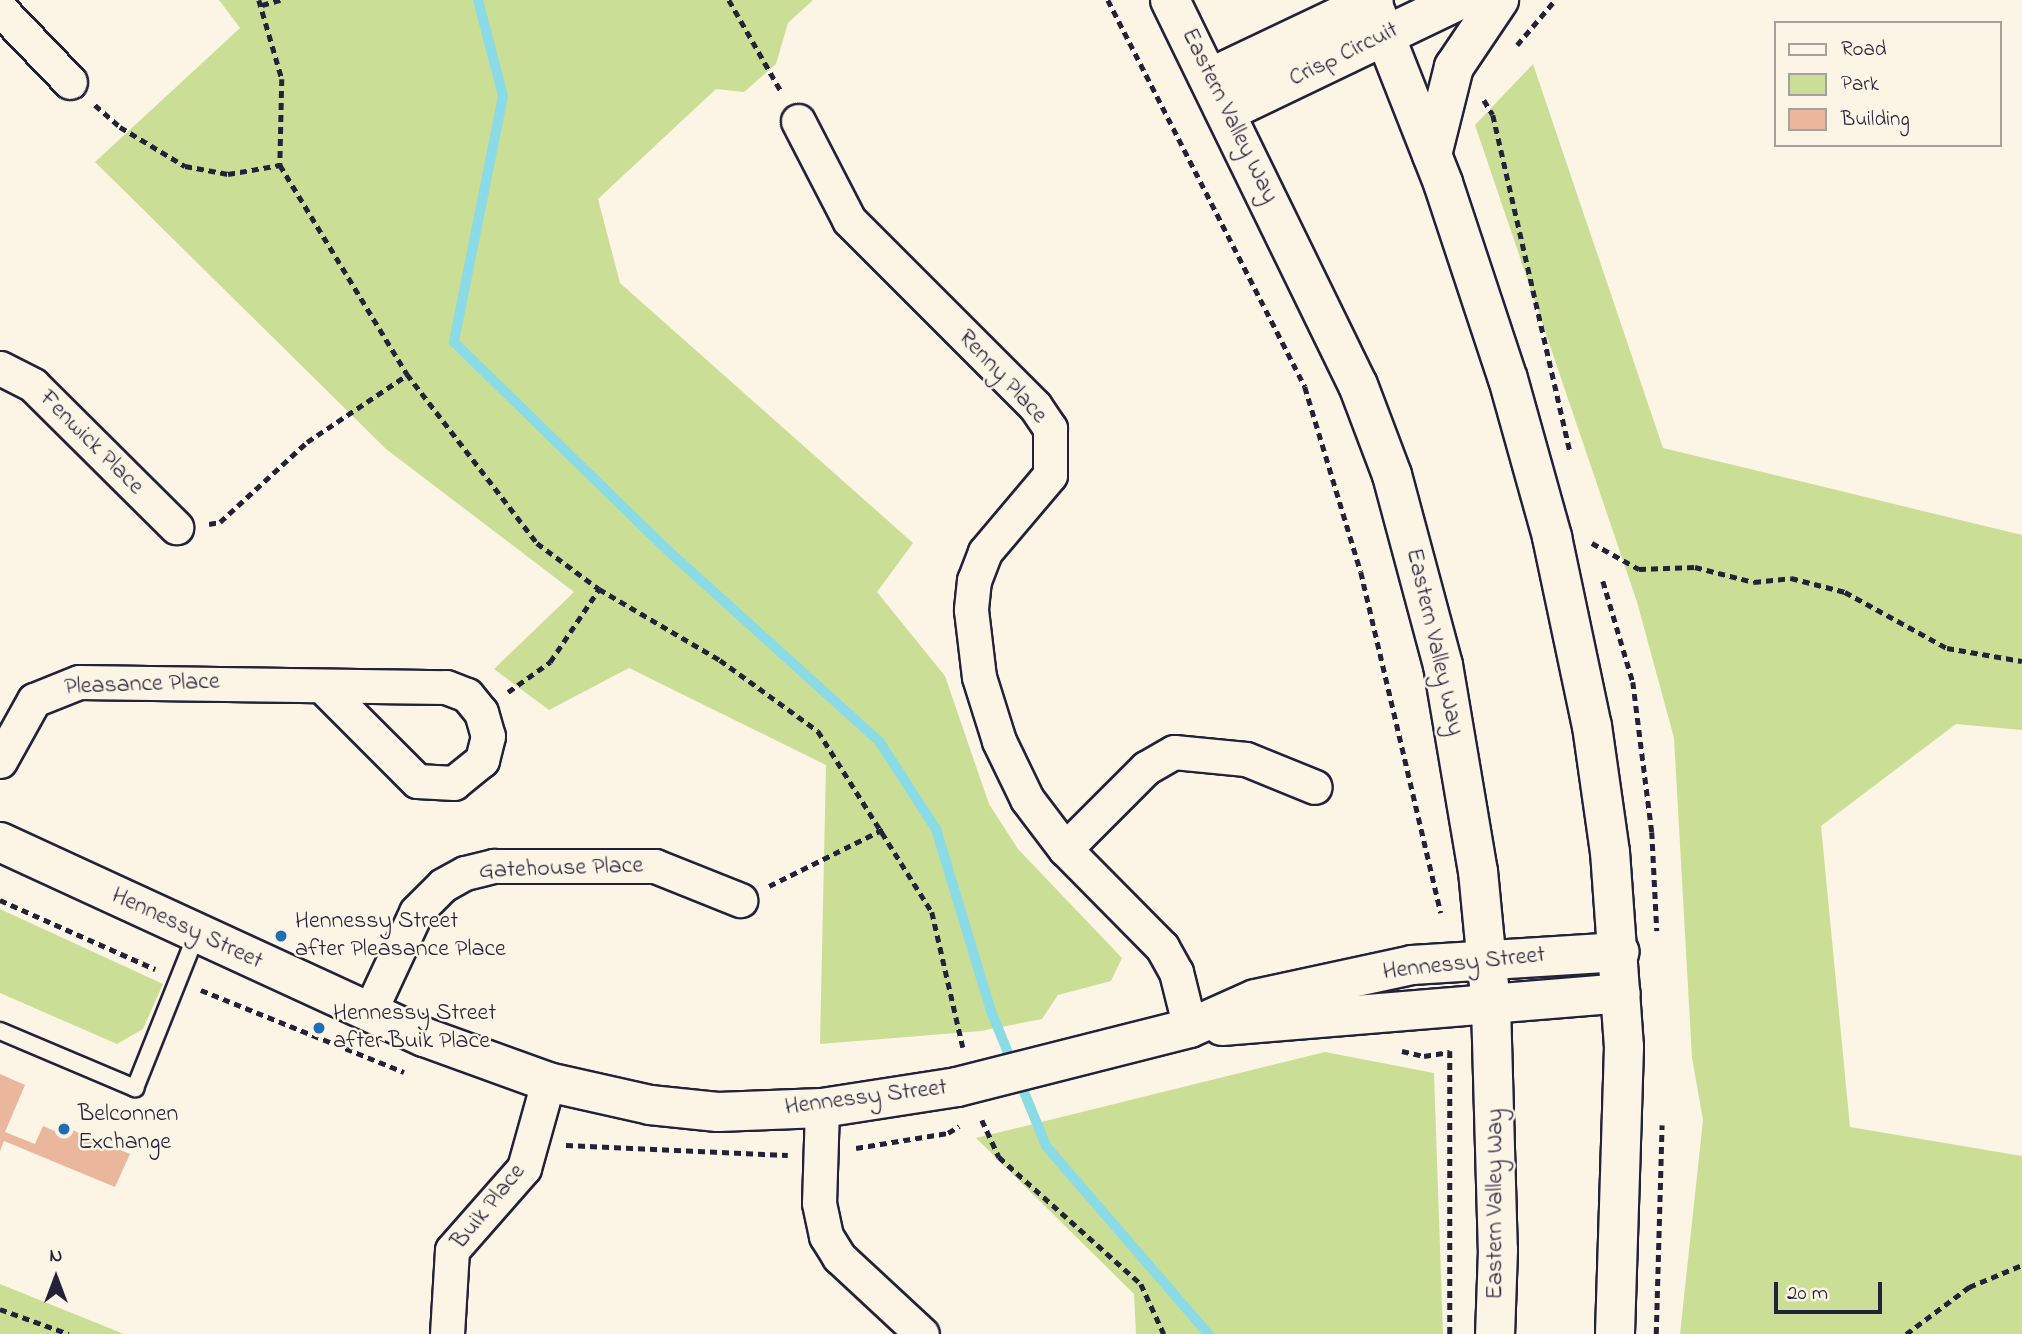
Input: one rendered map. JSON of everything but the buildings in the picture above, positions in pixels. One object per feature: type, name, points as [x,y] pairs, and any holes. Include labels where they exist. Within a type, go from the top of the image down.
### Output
[{"type":"main road","name":"Eastern Valley Way","points":[[1170,0],[1212,77],[1358,385],[1392,475],[1443,665],[1492,1005],[1498,1250],[1494,1334]]},
{"type":"main road","name":"Crisp Circuit","points":[[1212,77],[1376,9],[1460,0]]},
{"type":"main road","points":[[1432,155],[1454,67],[1499,0]]},
{"type":"main road","name":"Crisp Circuit","points":[[1228,111],[1376,9]]},
{"type":"main road","points":[[1376,9],[1432,155],[1508,379],[1552,537],[1592,726],[1620,952],[1625,1118],[1615,1334]]},
{"type":"main road","name":"Hennessy Street","points":[[0,842],[369,1013],[548,1082],[650,1105],[718,1112],[822,1108],[975,1082],[1190,1028],[1621,993]]},
{"type":"main road","name":"Hennessy Street","points":[[1190,1028],[1255,999],[1412,965],[1487,958],[1620,952]]},
{"type":"street","points":[[0,9],[70,82]]},
{"type":"street","name":"Renny Place","points":[[798,121],[849,220],[1035,406],[1050,428],[1050,475],[985,552],[971,610],[979,677],[999,741],[1027,799],[1065,849],[1162,947],[1177,972],[1190,1028]]},
{"type":"street","name":"Fenwick Place","points":[[0,368],[33,385],[176,527]]},
{"type":"street","name":"Pleasance Place","points":[[0,761],[26,708],[40,695],[69,683],[324,688],[446,687],[467,695],[481,712]]},
{"type":"street","points":[[324,688],[406,774],[429,785],[454,783],[482,760],[488,736],[481,712]]},
{"type":"street","points":[[1065,849],[1146,768],[1174,752],[1247,759],[1315,787]]},
{"type":"street","name":"Gatehouse Place","points":[[369,1013],[416,912],[443,885],[465,873],[494,866],[655,866],[740,900]]},
{"type":"street","name":"Buik Place","points":[[447,1334],[452,1250],[465,1229],[524,1168],[548,1082]]},
{"type":"street","points":[[822,1108],[819,1203],[825,1236],[839,1256],[922,1334]]},
{"type":"lane","points":[[0,1031],[135,1088],[197,933]]},
{"type":"path","points":[[280,0],[260,2],[282,79],[280,165],[407,374],[537,543],[599,589],[720,660],[818,731],[884,829],[932,912],[975,1082],[999,1157],[1140,1284],[1164,1334]]},
{"type":"path","points":[[729,0],[798,121]]},
{"type":"path","points":[[1108,0],[1305,387],[1361,572],[1442,915]]},
{"type":"path","points":[[70,82],[120,128],[185,166],[228,174],[280,165]]},
{"type":"path","points":[[176,527],[220,522],[307,442],[407,374]]},
{"type":"path","points":[[1591,542],[1639,569],[1695,567],[1754,582],[1791,578],[1845,592],[1947,648],[2022,662]]},
{"type":"path","points":[[481,712],[550,662],[599,589]]},
{"type":"path","points":[[740,900],[884,829]]},
{"type":"path","points":[[1450,1052],[1450,1334]]},
{"type":"path","points":[[1906,1334],[1969,1287],[2022,1265]]},
{"type":"path","points":[[0,1309],[69,1334]]},
{"type":"green space","points":[[219,0],[813,0],[788,23],[776,64],[744,92],[716,89],[598,199],[620,283],[913,543],[877,592],[945,676],[989,804],[1018,849],[1122,958],[1111,981],[1058,995],[1042,1019],[981,1031],[820,1044],[826,765],[629,668],[549,710],[494,669],[574,592],[386,449],[95,162],[240,28]]},
{"type":"green space","points":[[1533,64],[1663,448],[2022,535],[2022,730],[1956,724],[1821,826],[1850,1127],[2022,1156],[2022,1334],[1680,1334],[1703,1120],[1692,1058],[1674,738],[1637,602],[1475,125]]},
{"type":"green space","points":[[0,909],[163,984],[143,1029],[117,1044],[0,993]]},
{"type":"green space","points":[[1325,1052],[1434,1073],[1443,1334],[1136,1334],[1134,1294],[976,1138]]},
{"type":"green space","points":[[0,1284],[124,1334],[0,1334]]},
{"type":"waterway","points":[[478,0],[503,96],[454,342],[663,546],[879,741],[936,829],[991,1011],[1046,1146],[1208,1334]]},
{"type":"place","name":"Hennessy Street after Pleasance Place","points":[[281,936]]},
{"type":"place","name":"Hennessy Street after Buik Place","points":[[319,1028]]},
{"type":"place","name":"Belconnen Exchange","points":[[64,1129]]}]
